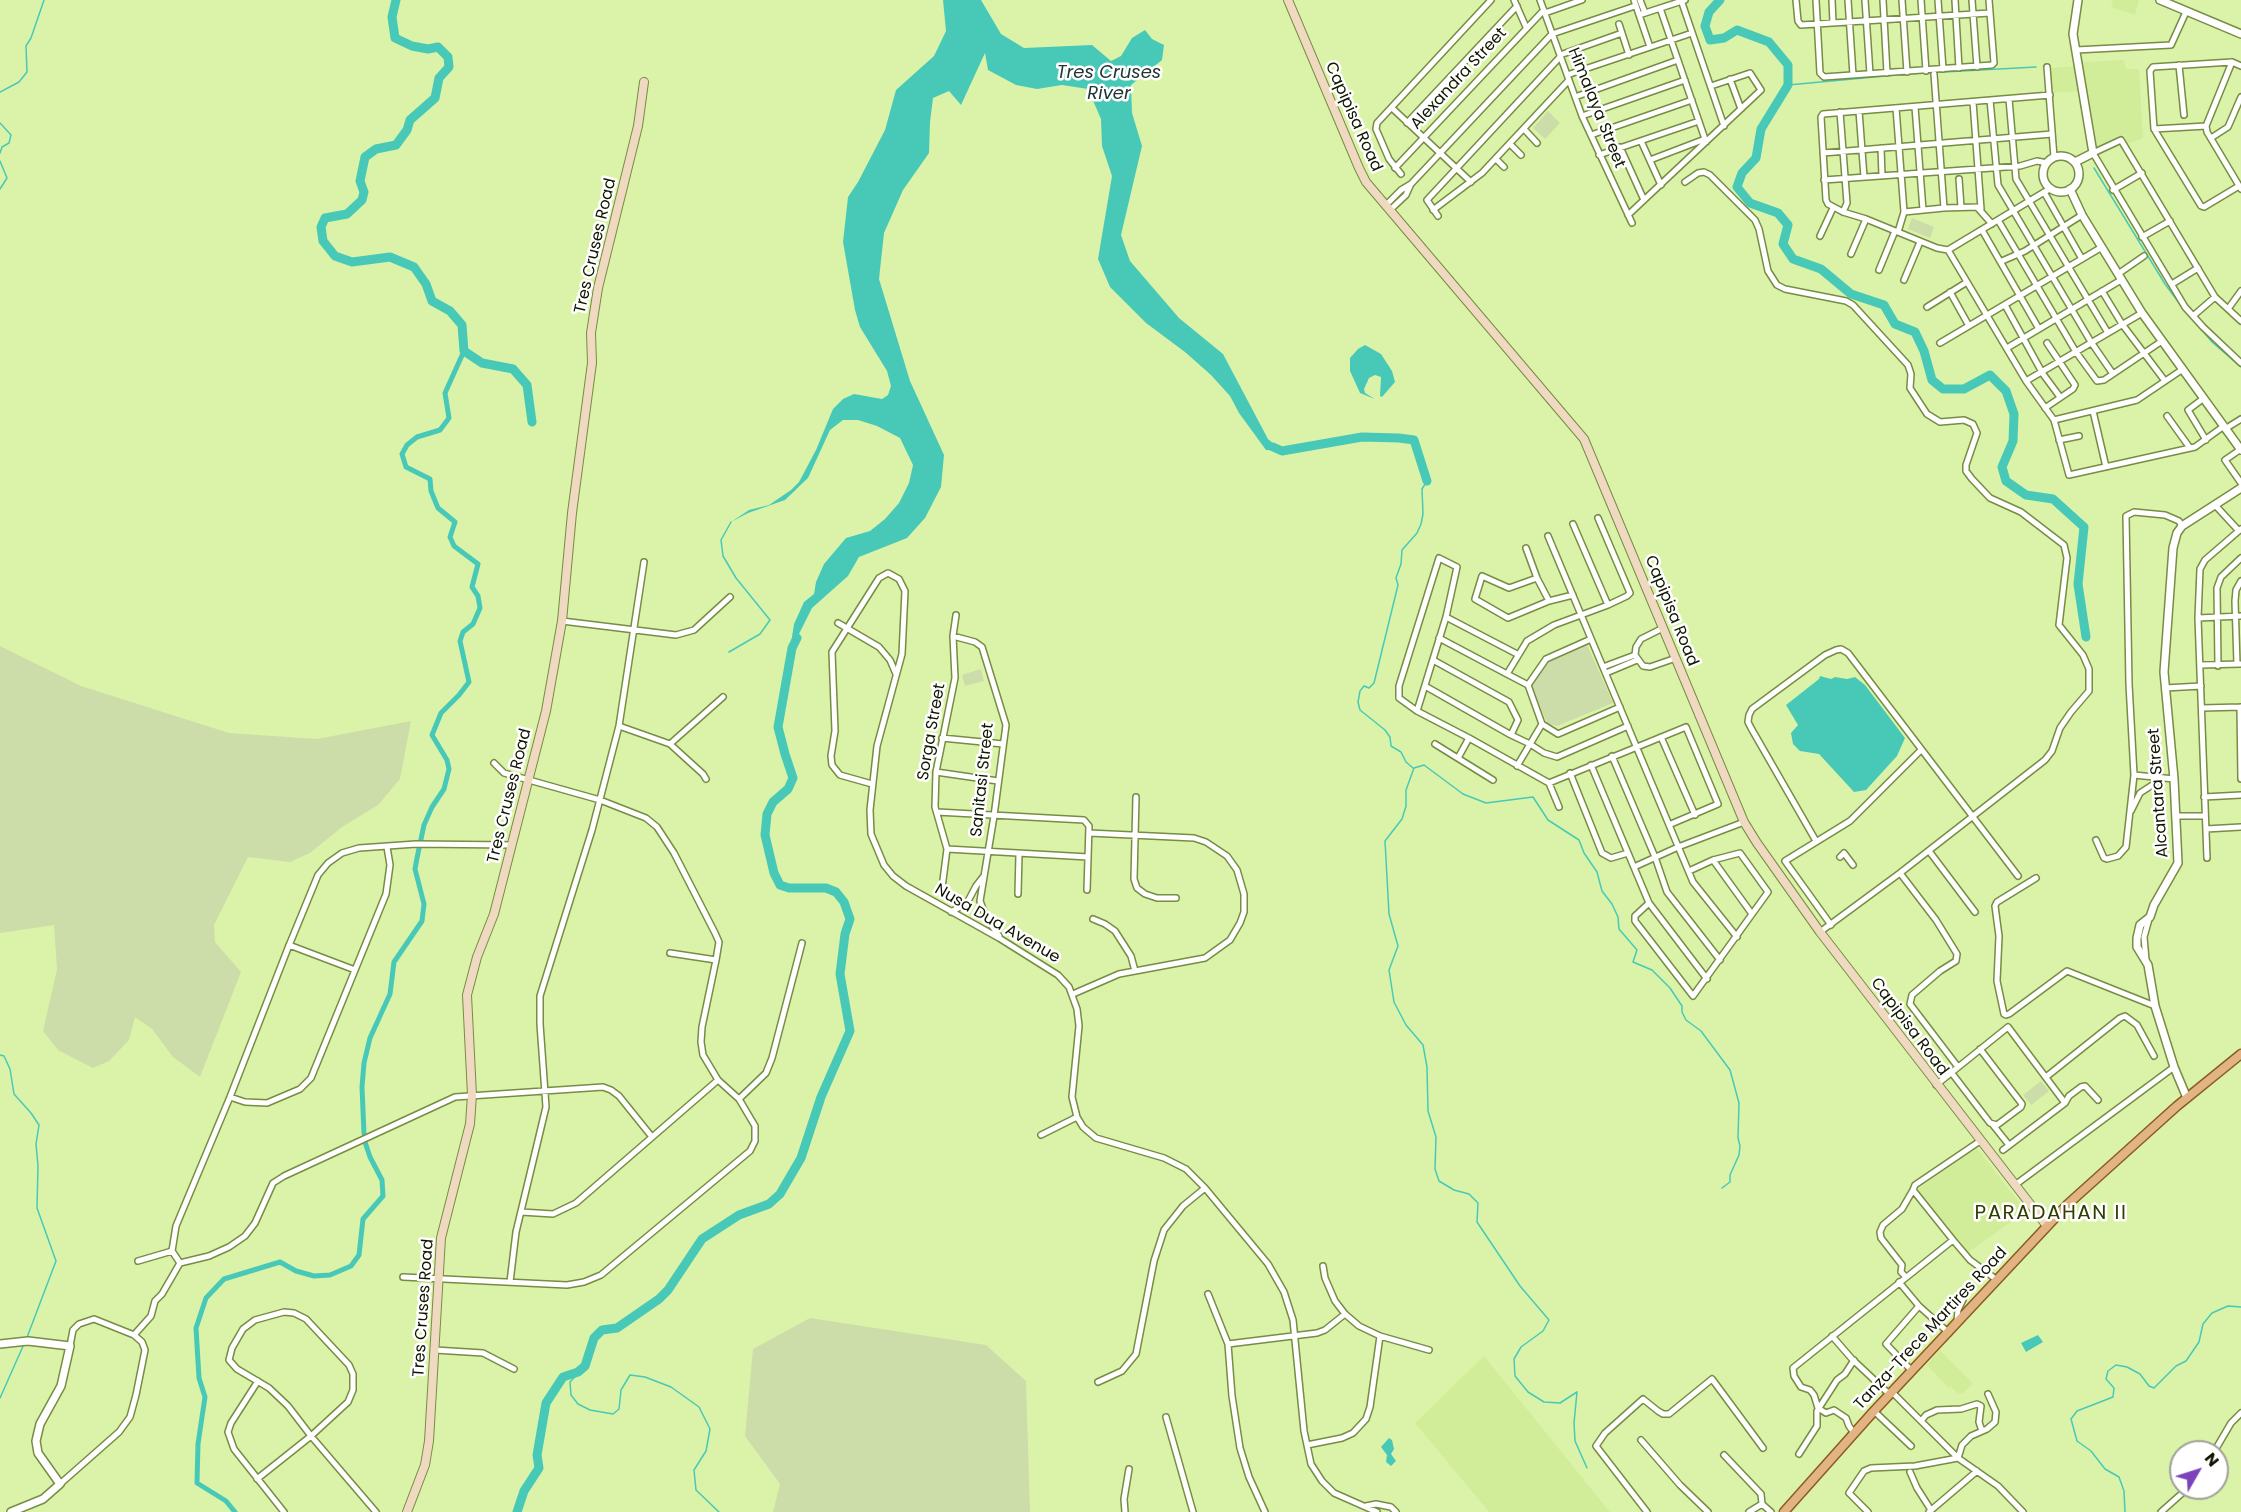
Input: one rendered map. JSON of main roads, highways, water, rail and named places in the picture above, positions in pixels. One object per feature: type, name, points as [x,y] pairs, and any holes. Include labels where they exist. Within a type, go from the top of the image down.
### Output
[{"type":"main road","name":"Capipisa Road","points":[[1288,0],[1366,182],[1584,439],[1744,822],[1756,843],[1936,1085],[2047,1226]]},
{"type":"main road","name":"Tres Cruses Road","points":[[407,1512],[425,1465],[435,1350],[441,1238],[470,1124],[472,1095],[467,995],[477,957],[494,914],[546,711],[562,621],[572,513],[592,363],[591,333],[598,288],[638,126],[644,82]]},
{"type":"main road","name":"Tanza-Trece Martires Road","points":[[1784,1512],[1874,1411],[2047,1226],[2095,1178],[2241,1054]]},
{"type":"water","name":"Tres Cruses River","points":[[943,0],[981,0],[1001,34],[1024,48],[1092,45],[1111,61],[1121,56],[1132,38],[1145,30],[1152,39],[1164,45],[1162,60],[1131,85],[1132,113],[1142,146],[1121,235],[1130,261],[1179,318],[1223,354],[1268,439],[1282,451],[1266,450],[1239,413],[1230,396],[1211,375],[1146,323],[1110,287],[1098,259],[1112,176],[1102,146],[1101,119],[1088,89],[1062,85],[1037,89],[1016,85],[988,70],[985,53],[961,105],[949,91],[933,98],[929,153],[903,190],[884,233],[879,279],[910,381],[944,455],[941,487],[925,518],[907,538],[859,557],[848,576],[812,608],[792,648],[778,727],[794,624],[804,602],[814,594],[816,582],[824,564],[846,538],[870,531],[899,503],[909,483],[913,465],[900,438],[877,426],[858,420],[843,420],[830,430],[808,478],[785,500],[748,513],[731,522],[749,510],[769,505],[799,482],[816,450],[833,409],[843,399],[854,394],[882,399],[888,395],[891,386],[887,371],[860,327],[855,310],[843,242],[848,197],[885,130],[896,90],[934,56],[946,31]]},
{"type":"water","points":[[1365,345],[1381,354],[1392,371],[1395,382],[1382,397],[1380,396],[1381,377],[1375,375],[1369,378],[1364,389],[1365,393],[1375,399],[1360,393],[1350,371],[1350,358]]},
{"type":"water","points":[[1820,676],[1831,679],[1855,677],[1865,685],[1905,738],[1897,756],[1866,790],[1854,792],[1819,754],[1800,751],[1793,744],[1791,733],[1798,725],[1786,705]]},
{"type":"water","points":[[2038,1335],[2043,1342],[2026,1352],[2021,1343]]},
{"type":"water","points":[[1389,1438],[1392,1440],[1394,1449],[1391,1454],[1396,1461],[1391,1466],[1386,1462],[1387,1455],[1381,1447]]},
{"type":"waterway","points":[[0,92],[19,82],[27,72],[26,46],[44,0]]},
{"type":"waterway","points":[[396,0],[392,17],[395,38],[412,46],[428,49],[438,47],[448,57],[449,67],[439,78],[435,98],[410,120],[407,130],[396,145],[376,149],[365,157],[360,181],[364,192],[362,200],[347,214],[325,218],[321,227],[323,241],[335,256],[352,262],[390,257],[414,267],[426,284],[432,301],[450,311],[462,325],[464,351],[482,363],[513,369],[527,385],[532,422]]},
{"type":"waterway","points":[[1720,0],[1709,12],[1705,26],[1710,40],[1724,38],[1737,30],[1769,42],[1788,65],[1788,85],[1761,129],[1756,158],[1742,173],[1737,187],[1750,203],[1778,213],[1788,225],[1783,244],[1793,259],[1821,269],[1851,294],[1884,305],[1895,324],[1915,332],[1924,351],[1932,380],[1943,389],[1964,389],[1990,375],[2006,391],[2014,414],[2013,441],[2002,467],[2006,481],[2026,495],[2053,499],[2084,527],[2078,584],[2086,637]]},
{"type":"waterway","points":[[1788,85],[1907,74],[2036,67]]},
{"type":"waterway","points":[[2080,99],[2083,115]]},
{"type":"waterway","points":[[0,123],[11,135],[9,143],[2,147],[0,153]]},
{"type":"waterway","points":[[0,161],[7,178],[0,189]]},
{"type":"waterway","points":[[2094,168],[2165,284],[2182,307]]},
{"type":"waterway","points":[[2185,310],[2212,342],[2241,367]]},
{"type":"waterway","points":[[364,1134],[362,1087],[364,1063],[370,1038],[390,994],[394,962],[422,921],[424,904],[415,869],[424,825],[444,789],[449,769],[447,760],[432,735],[441,713],[469,682],[460,641],[463,632],[473,624],[480,608],[478,596],[472,587],[478,564],[454,546],[450,537],[455,522],[438,508],[431,491],[430,479],[406,467],[402,454],[407,445],[417,437],[440,430],[449,418],[445,393],[464,351]]},
{"type":"waterway","points":[[1273,447],[1282,451],[1362,437],[1414,440],[1427,481]]},
{"type":"waterway","points":[[1413,768],[1406,762],[1401,752],[1391,746],[1390,737],[1385,730],[1360,710],[1358,702],[1360,691],[1364,686],[1369,688],[1374,683],[1398,585],[1396,578],[1401,564],[1402,550],[1417,533],[1421,524],[1422,489],[1427,481]]},
{"type":"waterway","points":[[729,652],[760,634],[770,620],[736,578],[723,556],[721,540],[731,522]]},
{"type":"waterway","points":[[517,1512],[524,1491],[539,1468],[537,1455],[546,1403],[563,1377],[578,1372],[585,1366],[594,1338],[602,1330],[617,1328],[659,1299],[668,1290],[702,1239],[739,1215],[769,1204],[780,1194],[801,1158],[821,1097],[850,1031],[840,974],[845,934],[850,919],[844,902],[836,892],[826,888],[789,888],[780,885],[774,873],[765,835],[767,814],[773,802],[788,789],[793,778],[778,727],[792,648],[797,638]]},
{"type":"waterway","points":[[1414,768],[1424,765],[1463,794],[1486,803],[1533,797],[1548,820],[1579,840],[1584,853],[1597,872],[1602,891],[1618,917],[1619,929],[1637,950],[1633,962],[1652,970],[1670,988],[1682,1006],[1686,1020],[1701,1031],[1730,1070],[1739,1103],[1738,1138],[1740,1146],[1739,1155],[1730,1175],[1730,1182],[1722,1188]]},
{"type":"waterway","points":[[1414,768],[1406,790],[1406,806],[1402,819],[1385,841],[1389,914],[1398,946],[1389,970],[1394,1002],[1406,1025],[1423,1045],[1427,1067],[1428,1111],[1436,1137],[1435,1169],[1439,1181],[1454,1190],[1469,1194],[1478,1203],[1477,1222],[1520,1286],[1549,1320],[1543,1331],[1521,1347],[1514,1359],[1515,1376],[1528,1392],[1544,1402],[1560,1403],[1577,1392],[1575,1441],[1587,1468]]},
{"type":"waterway","points":[[0,1055],[4,1056],[10,1069],[14,1094],[39,1125],[36,1144],[37,1208],[56,1261],[26,1340]]},
{"type":"waterway","points":[[235,1512],[226,1501],[197,1483],[198,1444],[205,1397],[199,1378],[196,1328],[206,1298],[224,1279],[280,1262],[296,1271],[314,1276],[330,1275],[351,1266],[359,1255],[363,1219],[383,1196],[382,1180],[365,1142]]},
{"type":"waterway","points":[[2125,1512],[2124,1491],[2119,1477],[2105,1469],[2091,1451],[2077,1441],[2071,1419],[2077,1411],[2113,1397],[2114,1388],[2106,1379],[2108,1371],[2116,1365],[2127,1367],[2140,1374],[2149,1386],[2154,1388],[2176,1366],[2186,1361],[2199,1342],[2203,1324],[2212,1313],[2228,1306],[2241,1307]]},
{"type":"waterway","points":[[0,1398],[24,1344]]},
{"type":"waterway","points":[[585,1366],[570,1382],[571,1395],[578,1404],[590,1410],[613,1414],[619,1409],[621,1390],[630,1375],[645,1377],[671,1387],[699,1407],[710,1429],[706,1451],[694,1470],[696,1490],[719,1512]]},
{"type":"district","name":"PARADAHAN II","points":[[2051,1214]]}]
